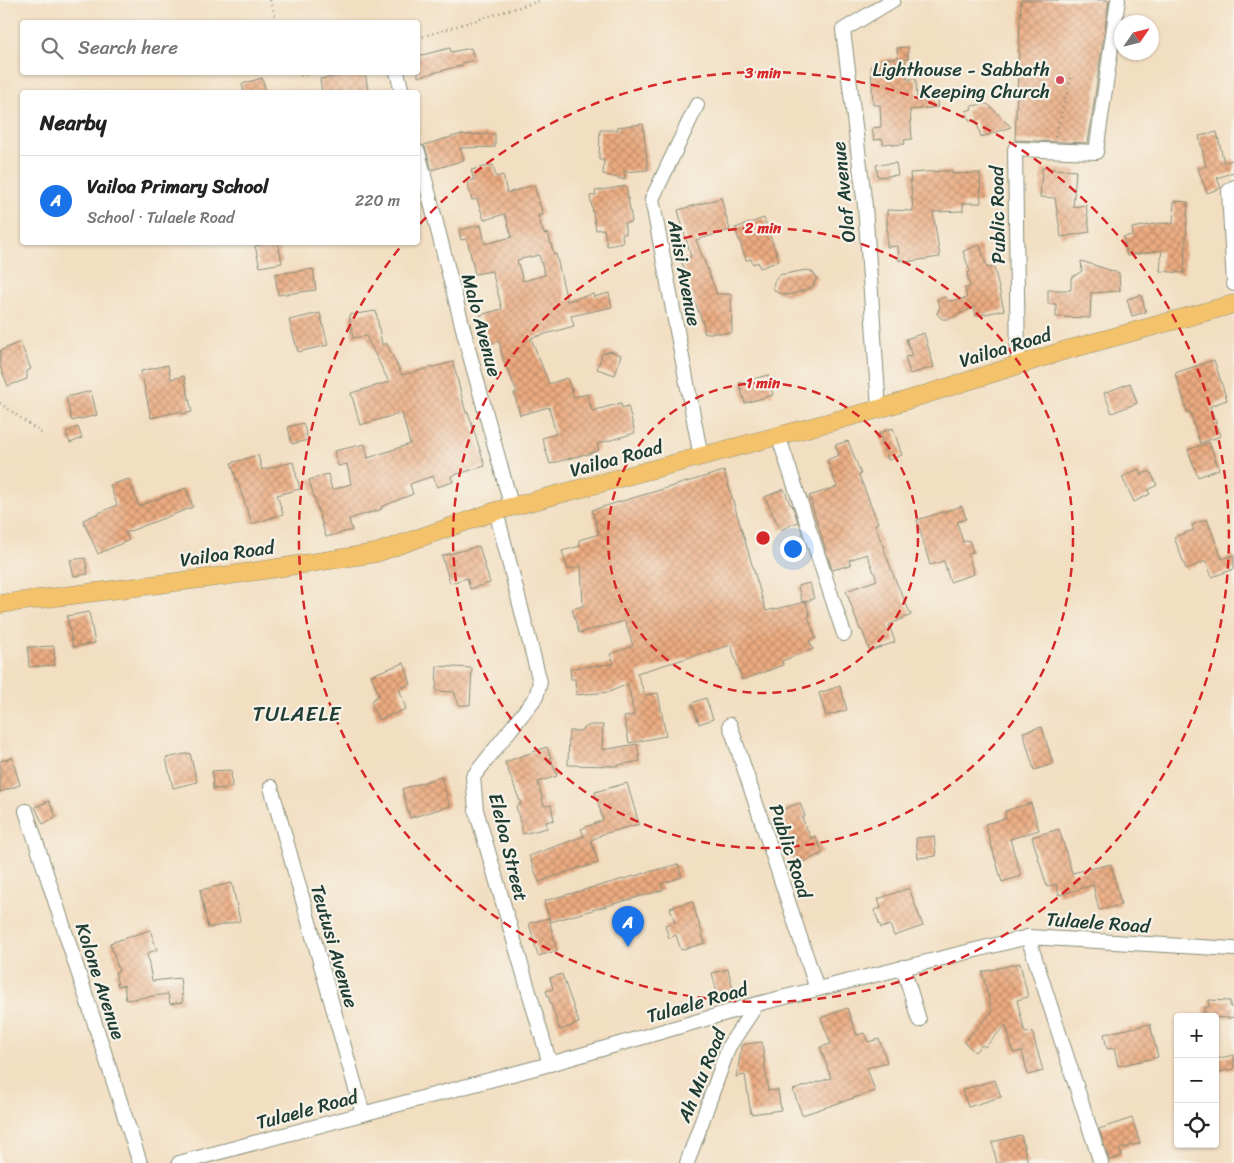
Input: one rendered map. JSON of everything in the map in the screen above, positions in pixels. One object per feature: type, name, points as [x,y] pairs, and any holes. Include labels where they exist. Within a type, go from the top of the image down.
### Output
[{"type":"main road","name":"Vailoa Road","points":[[0,604],[224,576],[376,553],[504,510],[879,409],[1063,351],[1234,304]]},
{"type":"street","name":"Olaf Avenue","points":[[879,409],[865,206],[843,30],[893,0]]},
{"type":"street","name":"Public Road","points":[[1018,365],[1015,149],[1096,152],[1118,0]]},
{"type":"street","points":[[398,75],[402,90]]},
{"type":"street","name":"Anisi Avenue","points":[[697,105],[652,199],[701,456]]},
{"type":"street","name":"Malo Avenue","points":[[420,160],[469,352],[504,510]]},
{"type":"street","points":[[1234,187],[1229,191],[1234,284]]},
{"type":"street","points":[[778,435],[844,634]]},
{"type":"street","name":"Eleloa Street","points":[[504,510],[540,682],[536,697],[473,777],[476,810],[550,1064]]},
{"type":"street","name":"Public Road","points":[[730,725],[817,989]]},
{"type":"street","name":"Teutusi Avenue","points":[[271,788],[363,1114]]},
{"type":"street","name":"Kolone Avenue","points":[[26,811],[140,1163]]},
{"type":"street","points":[[1028,937],[1101,1163]]},
{"type":"street","name":"Tulaele Road","points":[[179,1163],[550,1064],[756,1004],[1028,937],[1234,949]]},
{"type":"street","points":[[903,967],[919,1020]]},
{"type":"street","name":"Ah Mu Road","points":[[687,1163],[729,1046],[756,1004]]},
{"type":"path","points":[[270,0],[276,20]]},
{"type":"path","points":[[420,37],[542,0]]},
{"type":"path","points":[[1051,150],[1070,77]]},
{"type":"path","points":[[0,403],[44,436]]},
{"type":"building","name":"Lighthouse - Sabbath Keeping Church","points":[[1021,0],[1109,0],[1088,143],[1015,140]]},
{"type":"building","points":[[908,47],[908,59],[905,59],[907,79],[916,79],[917,99],[936,96],[938,107],[910,110],[912,139],[904,140],[905,144],[883,144],[883,139],[874,140],[872,128],[881,127],[880,105],[873,105],[871,66],[881,65],[881,59],[898,58],[897,48]]},
{"type":"building","points":[[450,48],[451,52],[471,48],[474,60],[462,63],[463,65],[418,77],[420,75],[420,56]]},
{"type":"building","points":[[343,75],[366,75],[368,90],[322,90],[320,79]]},
{"type":"building","points":[[262,78],[265,90],[244,90],[242,84]]},
{"type":"building","points":[[989,105],[1011,127],[981,137],[976,120],[970,121],[966,111],[972,109],[971,106]]},
{"type":"building","points":[[643,124],[648,170],[624,172],[625,180],[603,174],[604,160],[599,160],[600,130],[618,130],[617,127]]},
{"type":"building","points":[[1217,132],[1224,163],[1234,159],[1234,172],[1217,178],[1221,188],[1207,193],[1198,169],[1206,166],[1199,136]]},
{"type":"building","points":[[495,134],[495,147],[460,148],[464,160],[432,170],[424,145],[458,135]]},
{"type":"building","points":[[896,163],[898,175],[878,177],[876,165]]},
{"type":"building","points":[[493,165],[496,177],[503,175],[507,193],[534,185],[543,215],[538,216],[544,234],[548,233],[554,255],[556,254],[567,301],[593,294],[594,297],[609,293],[612,307],[571,316],[574,326],[531,338],[549,384],[567,378],[574,397],[587,394],[592,411],[621,403],[622,408],[628,406],[635,433],[597,444],[599,450],[586,455],[550,464],[542,438],[556,434],[549,407],[520,415],[514,393],[517,392],[503,359],[499,341],[489,344],[480,315],[502,309],[492,271],[475,274],[467,239],[461,240],[459,230],[481,225],[485,244],[512,237],[505,214],[484,220],[477,199],[472,200],[467,182],[474,180],[471,170]],"holes":[[[539,255],[545,275],[523,281],[517,260]]]},
{"type":"building","points":[[1042,168],[1076,171],[1073,207],[1086,205],[1090,232],[1061,237],[1055,198],[1040,197]]},
{"type":"building","points":[[952,171],[952,174],[980,173],[981,203],[963,203],[963,211],[933,212],[940,257],[905,262],[903,259],[899,261],[898,246],[887,247],[887,210],[913,211],[910,173]]},
{"type":"building","points":[[626,186],[632,222],[624,223],[626,234],[622,234],[623,243],[607,246],[604,229],[596,230],[590,196],[596,195],[595,191]]},
{"type":"building","points":[[721,198],[730,230],[696,240],[717,294],[731,294],[732,333],[704,333],[704,326],[691,291],[688,292],[681,273],[685,271],[681,260],[691,257],[678,210]]},
{"type":"building","points":[[1174,201],[1188,202],[1184,273],[1160,271],[1162,250],[1127,256],[1123,237],[1133,235],[1132,228],[1160,223],[1173,224]]},
{"type":"building","points":[[764,218],[779,261],[760,268],[758,262],[753,264],[751,259],[746,260],[735,228]]},
{"type":"building","points":[[279,245],[282,263],[260,267],[255,246]]},
{"type":"building","points":[[980,245],[987,268],[994,267],[1004,310],[976,316],[974,307],[949,319],[942,319],[937,314],[940,306],[937,300],[945,297],[949,301],[967,298],[965,288],[970,287],[967,273],[970,272],[963,251]]},
{"type":"building","points":[[1081,261],[1119,273],[1120,291],[1091,293],[1090,318],[1056,317],[1056,304],[1048,304],[1048,290],[1071,290],[1071,278],[1082,271]]},
{"type":"building","points":[[313,269],[316,290],[278,295],[275,274]]},
{"type":"building","points":[[806,270],[811,271],[817,277],[813,287],[786,295],[776,292],[773,288],[774,282],[779,275]]},
{"type":"building","points":[[1141,295],[1146,312],[1132,316],[1127,299]]},
{"type":"building","points":[[376,311],[382,345],[386,343],[402,375],[453,362],[466,413],[468,412],[485,466],[451,476],[453,482],[437,487],[433,476],[410,484],[413,494],[381,507],[382,509],[349,519],[352,530],[326,537],[309,480],[328,474],[332,490],[351,484],[347,464],[338,466],[334,451],[365,444],[368,458],[410,444],[402,413],[360,425],[351,393],[389,382],[366,336],[353,338],[349,315]]},
{"type":"building","points":[[320,313],[328,345],[298,352],[289,320]]},
{"type":"building","points":[[924,333],[934,367],[910,374],[905,357],[912,356],[906,339]]},
{"type":"building","points":[[20,342],[31,369],[27,371],[27,379],[8,386],[0,366],[0,351]]},
{"type":"building","points":[[610,351],[621,355],[615,375],[597,369],[602,354]]},
{"type":"building","points":[[1214,360],[1227,400],[1210,406],[1221,436],[1200,443],[1175,373]]},
{"type":"building","points":[[168,365],[171,379],[184,376],[192,412],[182,414],[181,411],[151,418],[141,371]]},
{"type":"building","points":[[768,375],[773,395],[745,403],[739,383]]},
{"type":"building","points":[[1130,383],[1137,403],[1112,413],[1104,393]]},
{"type":"building","points":[[91,391],[97,415],[72,421],[66,397]]},
{"type":"building","points":[[303,423],[308,440],[292,444],[288,427]]},
{"type":"building","points":[[78,427],[82,438],[70,443],[66,432]]},
{"type":"building","points":[[893,428],[902,455],[888,460],[879,433]]},
{"type":"building","points":[[848,441],[878,523],[875,524],[894,577],[911,615],[889,625],[895,642],[870,651],[846,591],[877,580],[867,554],[849,560],[851,565],[832,570],[809,496],[837,487],[827,460],[839,455],[835,445]]},
{"type":"building","points":[[1209,442],[1219,469],[1198,477],[1188,450]]},
{"type":"building","points":[[258,455],[262,470],[293,462],[300,489],[277,495],[283,514],[252,524],[231,463]]},
{"type":"building","points":[[1139,469],[1141,475],[1150,471],[1157,485],[1148,490],[1150,494],[1134,502],[1122,477]]},
{"type":"building","points":[[724,471],[766,611],[806,602],[810,616],[808,617],[816,638],[809,641],[813,649],[782,661],[783,665],[742,680],[731,645],[637,673],[645,695],[658,693],[666,736],[629,743],[624,717],[634,715],[628,684],[609,692],[576,695],[575,679],[571,679],[570,668],[614,664],[610,654],[633,646],[625,621],[579,633],[572,609],[583,606],[581,566],[568,570],[562,551],[580,546],[579,540],[599,534],[592,510]]},
{"type":"building","points":[[129,479],[139,506],[186,488],[193,507],[125,533],[129,540],[98,554],[83,520],[117,505],[110,485]]},
{"type":"building","points":[[784,489],[798,522],[780,530],[765,497]]},
{"type":"building","points":[[962,506],[966,519],[957,522],[963,542],[969,540],[973,552],[968,553],[974,574],[950,582],[944,561],[930,565],[917,520]]},
{"type":"building","points":[[1207,519],[1222,559],[1234,555],[1234,569],[1212,577],[1206,561],[1186,569],[1174,537],[1194,530],[1192,525]]},
{"type":"building","points":[[479,546],[490,583],[470,589],[467,578],[450,583],[442,556]]},
{"type":"building","points":[[85,558],[88,574],[74,576],[70,560]]},
{"type":"building","points":[[810,583],[814,599],[802,602],[798,586]]},
{"type":"building","points":[[89,612],[95,643],[73,647],[67,616]]},
{"type":"building","points":[[54,646],[55,665],[29,667],[28,647]]},
{"type":"building","points":[[404,663],[411,684],[399,688],[406,709],[378,720],[371,701],[379,695],[371,675]]},
{"type":"building","points":[[437,666],[472,668],[470,705],[459,705],[454,692],[436,691]]},
{"type":"building","points":[[840,686],[847,710],[826,716],[819,693]]},
{"type":"building","points":[[706,698],[713,719],[699,724],[692,703]]},
{"type":"building","points":[[590,725],[603,725],[602,750],[637,744],[640,761],[614,766],[568,765],[569,731],[579,731]]},
{"type":"building","points":[[1042,727],[1053,764],[1034,770],[1023,732]]},
{"type":"building","points":[[547,747],[557,776],[538,782],[544,806],[551,805],[554,820],[546,822],[547,828],[523,834],[516,806],[521,804],[505,762]]},
{"type":"building","points":[[190,753],[197,782],[173,788],[166,758]]},
{"type":"building","points":[[12,758],[20,785],[0,792],[0,761]]},
{"type":"building","points":[[231,770],[232,788],[213,789],[212,771]]},
{"type":"building","points":[[441,777],[450,806],[410,818],[402,789]]},
{"type":"building","points":[[627,783],[639,824],[600,835],[591,840],[598,863],[539,882],[529,856],[584,836],[581,829],[603,820],[595,792]]},
{"type":"building","points":[[49,801],[56,817],[43,824],[35,807]]},
{"type":"building","points":[[800,803],[805,816],[802,818],[811,838],[815,836],[823,853],[799,864],[791,854],[793,849],[776,812]]},
{"type":"building","points":[[1031,803],[1039,830],[1010,839],[1021,876],[1002,882],[985,824],[1006,818],[1005,811]]},
{"type":"building","points":[[1059,829],[1072,873],[1111,864],[1121,905],[1099,910],[1093,885],[1059,895],[1056,884],[1047,887],[1032,837]]},
{"type":"building","points":[[934,836],[936,856],[918,858],[916,838]]},
{"type":"building","points":[[678,864],[682,877],[661,884],[663,890],[550,922],[544,901]]},
{"type":"building","points":[[232,883],[240,921],[208,928],[200,890]]},
{"type":"building","points":[[909,888],[923,926],[894,936],[890,925],[881,928],[874,910],[881,908],[878,899]]},
{"type":"building","points":[[692,901],[705,943],[681,950],[676,935],[669,938],[665,925],[675,922],[670,908]]},
{"type":"building","points":[[549,918],[557,951],[538,956],[529,923]]},
{"type":"building","points":[[150,930],[157,950],[147,953],[152,981],[180,978],[183,1002],[170,1004],[168,994],[126,1000],[124,985],[118,986],[115,972],[119,971],[110,943]]},
{"type":"building","points":[[1020,963],[1028,997],[1017,1000],[1025,1033],[1032,1031],[1043,1071],[1028,1075],[1022,1051],[1013,1053],[1006,1025],[985,1047],[982,1045],[975,1052],[964,1042],[992,1012],[982,972]]},
{"type":"building","points":[[728,969],[733,989],[717,993],[712,973]]},
{"type":"building","points":[[562,974],[579,1023],[560,1030],[546,991],[553,989],[550,978]]},
{"type":"building","points":[[1209,1000],[1230,1001],[1230,1007],[1234,1007],[1234,1017],[1219,1018],[1219,1013],[1204,1013],[1204,1007],[1209,1007]]},
{"type":"building","points":[[847,1008],[857,1035],[864,1033],[868,1042],[879,1039],[887,1062],[867,1068],[875,1091],[802,1115],[793,1090],[831,1078],[820,1047],[831,1044],[821,1018]]},
{"type":"building","points":[[1150,1024],[1158,1057],[1118,1066],[1114,1048],[1107,1049],[1104,1034]]},
{"type":"building","points":[[762,1042],[768,1091],[778,1090],[781,1110],[751,1114],[745,1075],[736,1077],[742,1046]]},
{"type":"building","points":[[1234,1055],[1234,1069],[1219,1072],[1219,1058]]},
{"type":"building","points":[[995,1080],[1001,1097],[968,1107],[962,1090]]},
{"type":"building","points":[[1132,1118],[1140,1143],[1120,1149],[1122,1156],[1109,1160],[1099,1129]]},
{"type":"building","points":[[1021,1135],[1028,1163],[997,1163],[992,1142]]},
{"type":"place","name":"Lighthouse - Sabbath Keeping Church","points":[[1060,80]]},
{"type":"place","name":"Vailoa Primary School","points":[[628,947]]},
{"type":"district","name":"TULAELE","points":[[297,714]]}]
